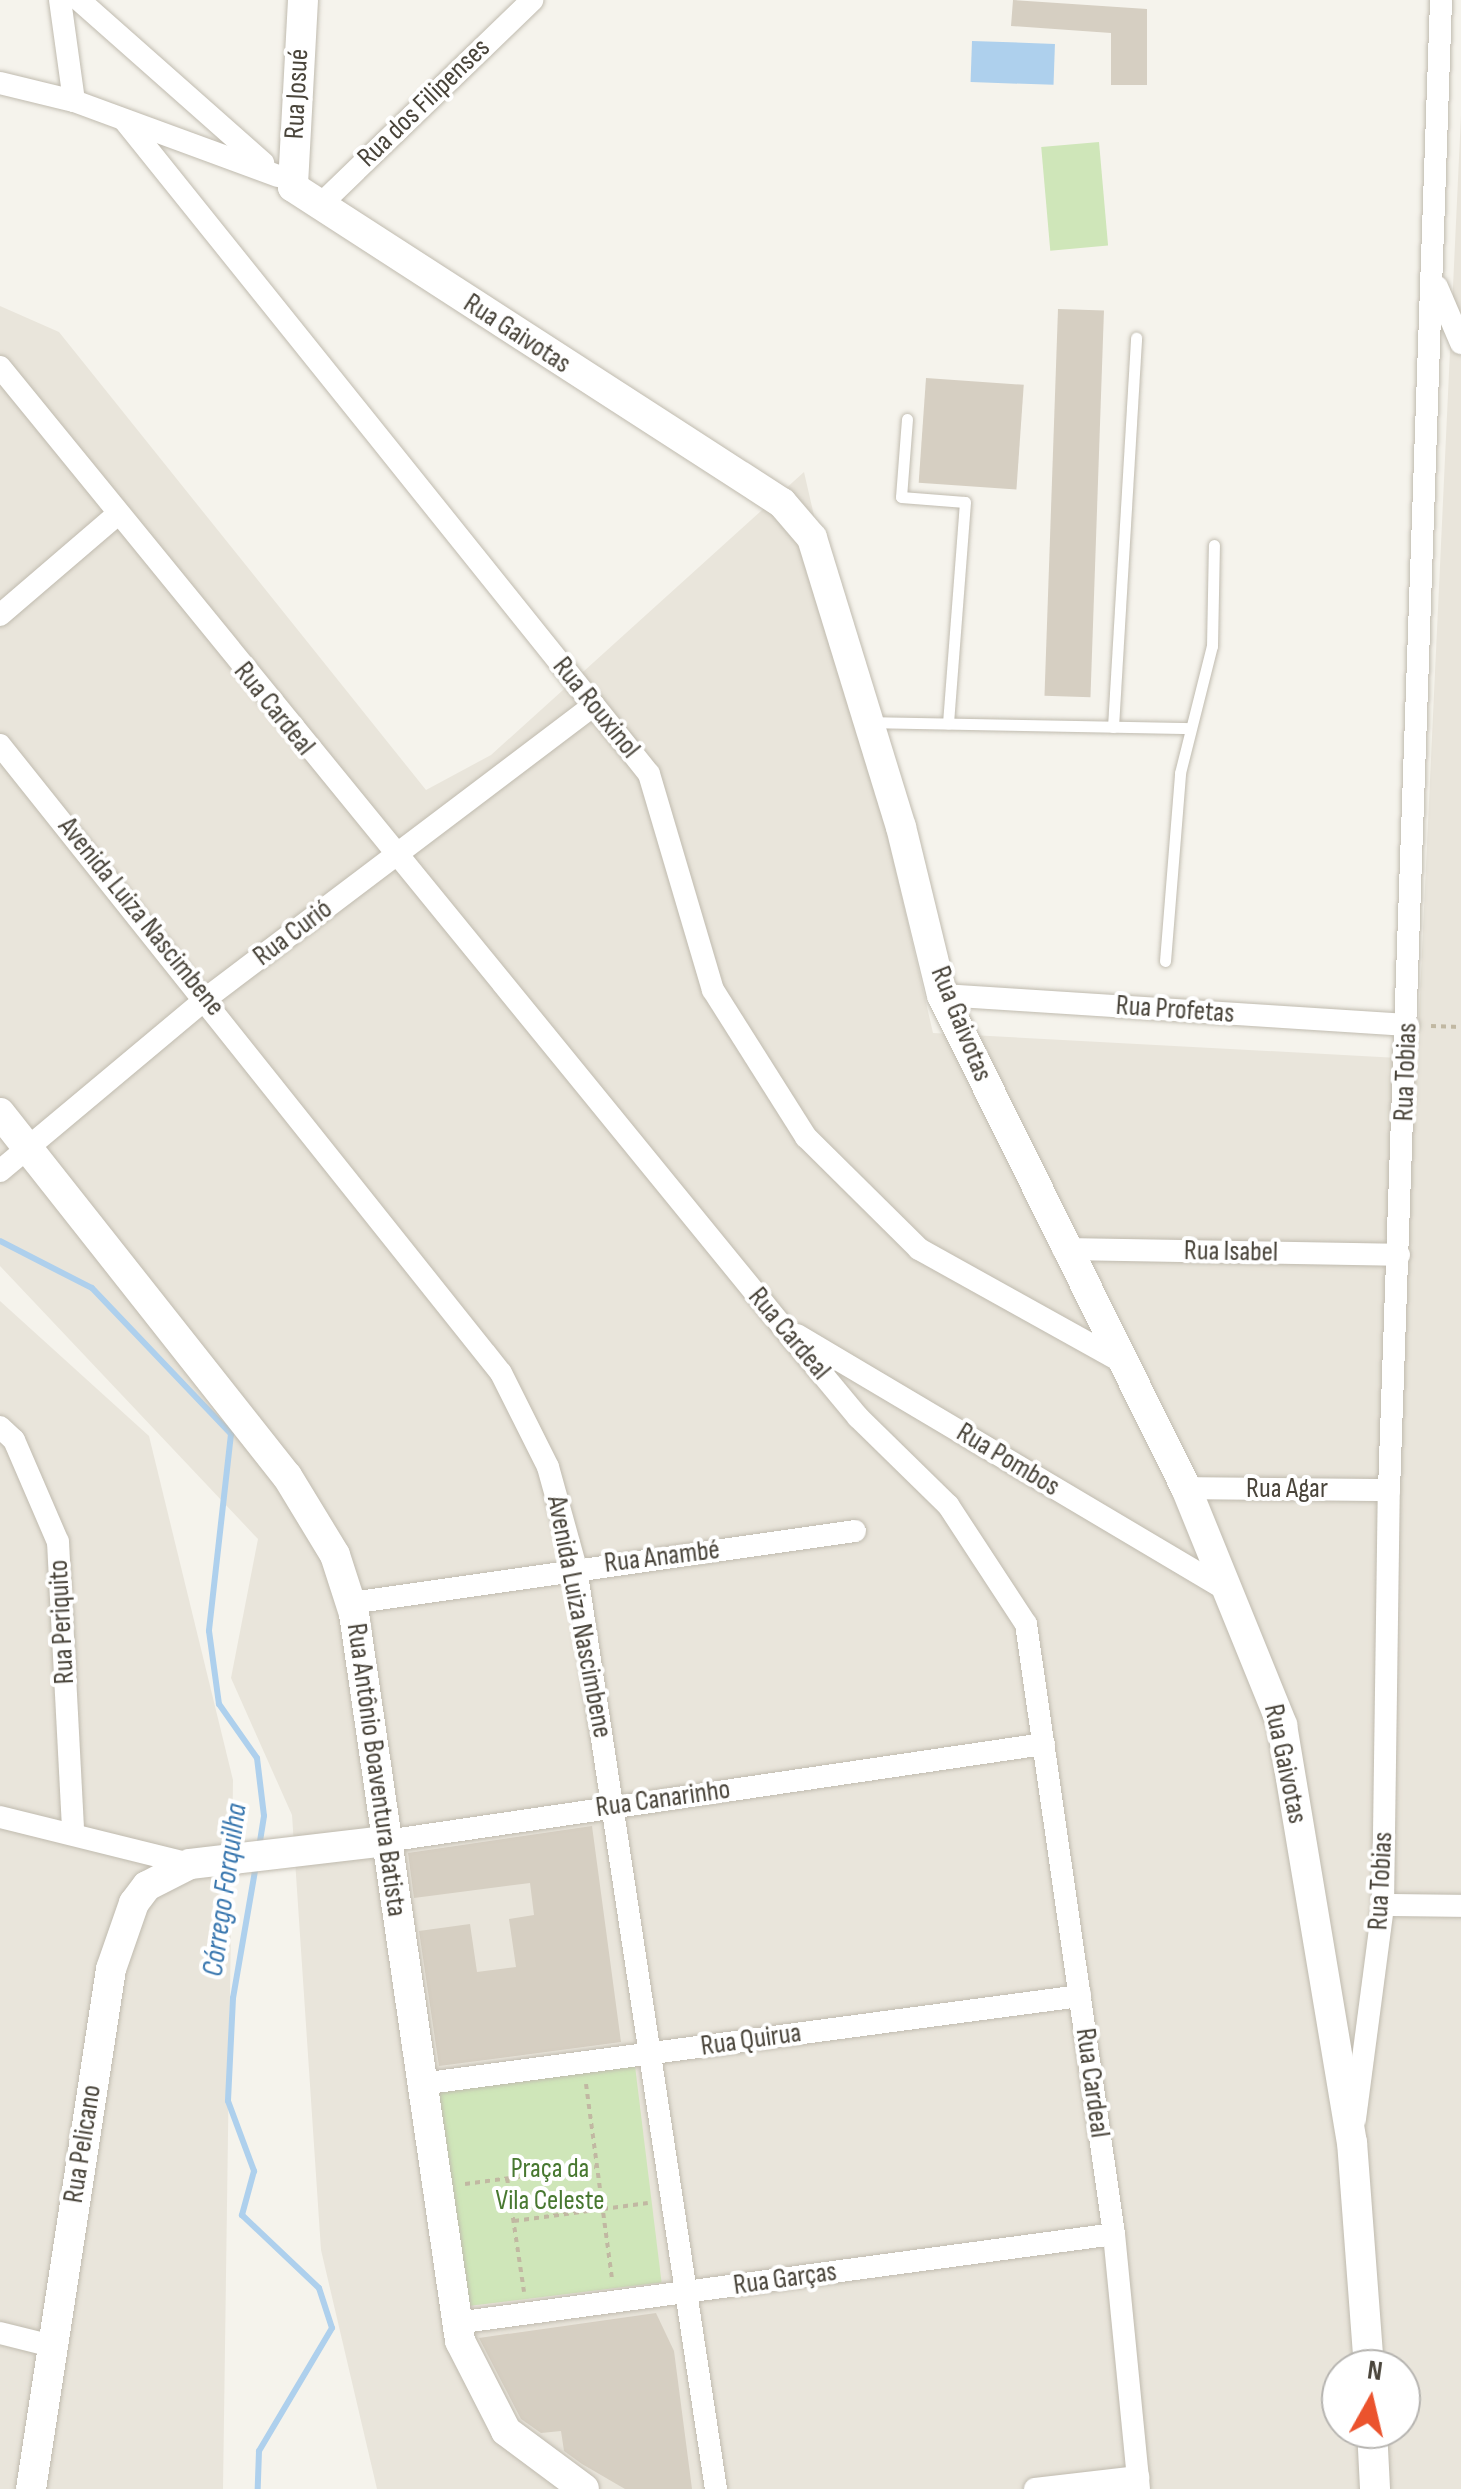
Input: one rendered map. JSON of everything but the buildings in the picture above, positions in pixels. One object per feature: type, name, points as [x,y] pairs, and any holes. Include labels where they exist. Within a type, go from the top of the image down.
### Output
[{"type":"street","points":[[60,0],[74,101]]},
{"type":"street","name":"Rua Gaivotas","points":[[79,0],[318,207],[782,503],[812,538],[942,994],[1062,1249],[1186,1488],[1233,1593],[1282,1725],[1352,2142],[1368,2349]]},
{"type":"street","name":"Rua Josué","points":[[285,182],[303,0]]},
{"type":"street","name":"Rua dos Filipenses","points":[[318,207],[532,0]]},
{"type":"street","name":"Rua Tobias","points":[[1352,2142],[1382,1905],[1388,1490],[1408,1025],[1441,0]]},
{"type":"street","name":"Rua Rouxinol","points":[[0,83],[74,101],[285,182]]},
{"type":"street","name":"Rua Rouxinol","points":[[125,121],[649,774],[713,990],[806,1137],[919,1249],[1120,1361]]},
{"type":"street","points":[[1434,282],[1461,343]]},
{"type":"street","name":"Rua Cardeal","points":[[0,367],[394,858],[783,1327],[987,1555],[1026,1624],[1114,2234],[1139,2483]]},
{"type":"street","points":[[0,615],[118,514]]},
{"type":"street","name":"Rua Curió","points":[[0,1171],[208,997],[594,704]]},
{"type":"street","name":"Avenida Luiza Nascimbene","points":[[0,745],[208,997],[501,1373],[548,1467],[576,1568],[716,2489]]},
{"type":"street","name":"Rua Profetas","points":[[942,994],[1408,1025]]},
{"type":"street","name":"Rua Antônio Boaventura Batista","points":[[0,1112],[288,1476],[336,1555],[352,1602],[456,2323],[472,2375],[506,2430],[584,2489]]},
{"type":"street","name":"Rua Isabel","points":[[1062,1249],[1399,1255]]},
{"type":"street","name":"Rua Pombos","points":[[783,1327],[1233,1593]]},
{"type":"street","name":"Rua Periquito","points":[[5,1441],[58,1542],[73,1832]]},
{"type":"street","name":"Rua Agar","points":[[1186,1488],[1388,1490]]},
{"type":"street","name":"Rua Anambé","points":[[352,1602],[855,1531]]},
{"type":"street","name":"Rua Canarinho","points":[[205,1862],[282,1856],[1044,1744]]},
{"type":"street","points":[[0,1817],[205,1862]]},
{"type":"street","name":"Rua Pelicano","points":[[31,2489],[116,1944],[147,1886],[205,1862]]},
{"type":"street","points":[[1382,1905],[1461,1906]]},
{"type":"street","name":"Rua Quirua","points":[[421,2084],[1080,1996]]},
{"type":"street","name":"Rua Garças","points":[[456,2323],[1114,2234]]},
{"type":"street","points":[[0,2333],[52,2346]]},
{"type":"street","points":[[1373,2449],[1376,2489]]},
{"type":"street","points":[[1035,2489],[1139,2483]]},
{"type":"lane","points":[[1114,726],[1136,338]]},
{"type":"lane","points":[[907,419],[901,497],[965,502],[948,723]]},
{"type":"lane","points":[[1165,961],[1190,728],[1212,646],[1214,545]]},
{"type":"lane","points":[[866,722],[1190,728]]},
{"type":"path","points":[[1408,1025],[1461,1027]]},
{"type":"path","points":[[586,2080],[612,2284]]},
{"type":"path","points":[[456,2185],[597,2167]]},
{"type":"path","points":[[508,2178],[524,2296]]},
{"type":"path","points":[[514,2221],[648,2203]]},
{"type":"shaded area","points":[[1461,115],[1461,2489],[377,2489],[321,2250],[292,1815],[231,1678],[258,1539],[0,1266],[0,306],[59,332],[426,790],[491,755],[804,472],[933,1033],[1417,1059]]},
{"type":"shaded area","points":[[0,1301],[149,1436],[233,1780],[223,2489],[0,2489]]},
{"type":"green space","points":[[1099,142],[1108,246],[1050,251],[1041,147]]},
{"type":"green space","name":"Praça da Vila Celeste","points":[[635,2066],[662,2282],[462,2307],[435,2090]]},
{"type":"water","points":[[972,41],[1055,44],[1054,85],[971,82]]},
{"type":"waterway","name":"Córrego Forquilha","points":[[0,1241],[92,1288],[231,1434],[209,1631],[219,1704],[257,1758],[264,1816],[259,1848]]},
{"type":"waterway","name":"Córrego Forquilha","points":[[256,1865],[233,1998],[228,2101],[254,2171],[242,2215],[319,2288],[332,2328],[259,2451],[258,2489]]}]
